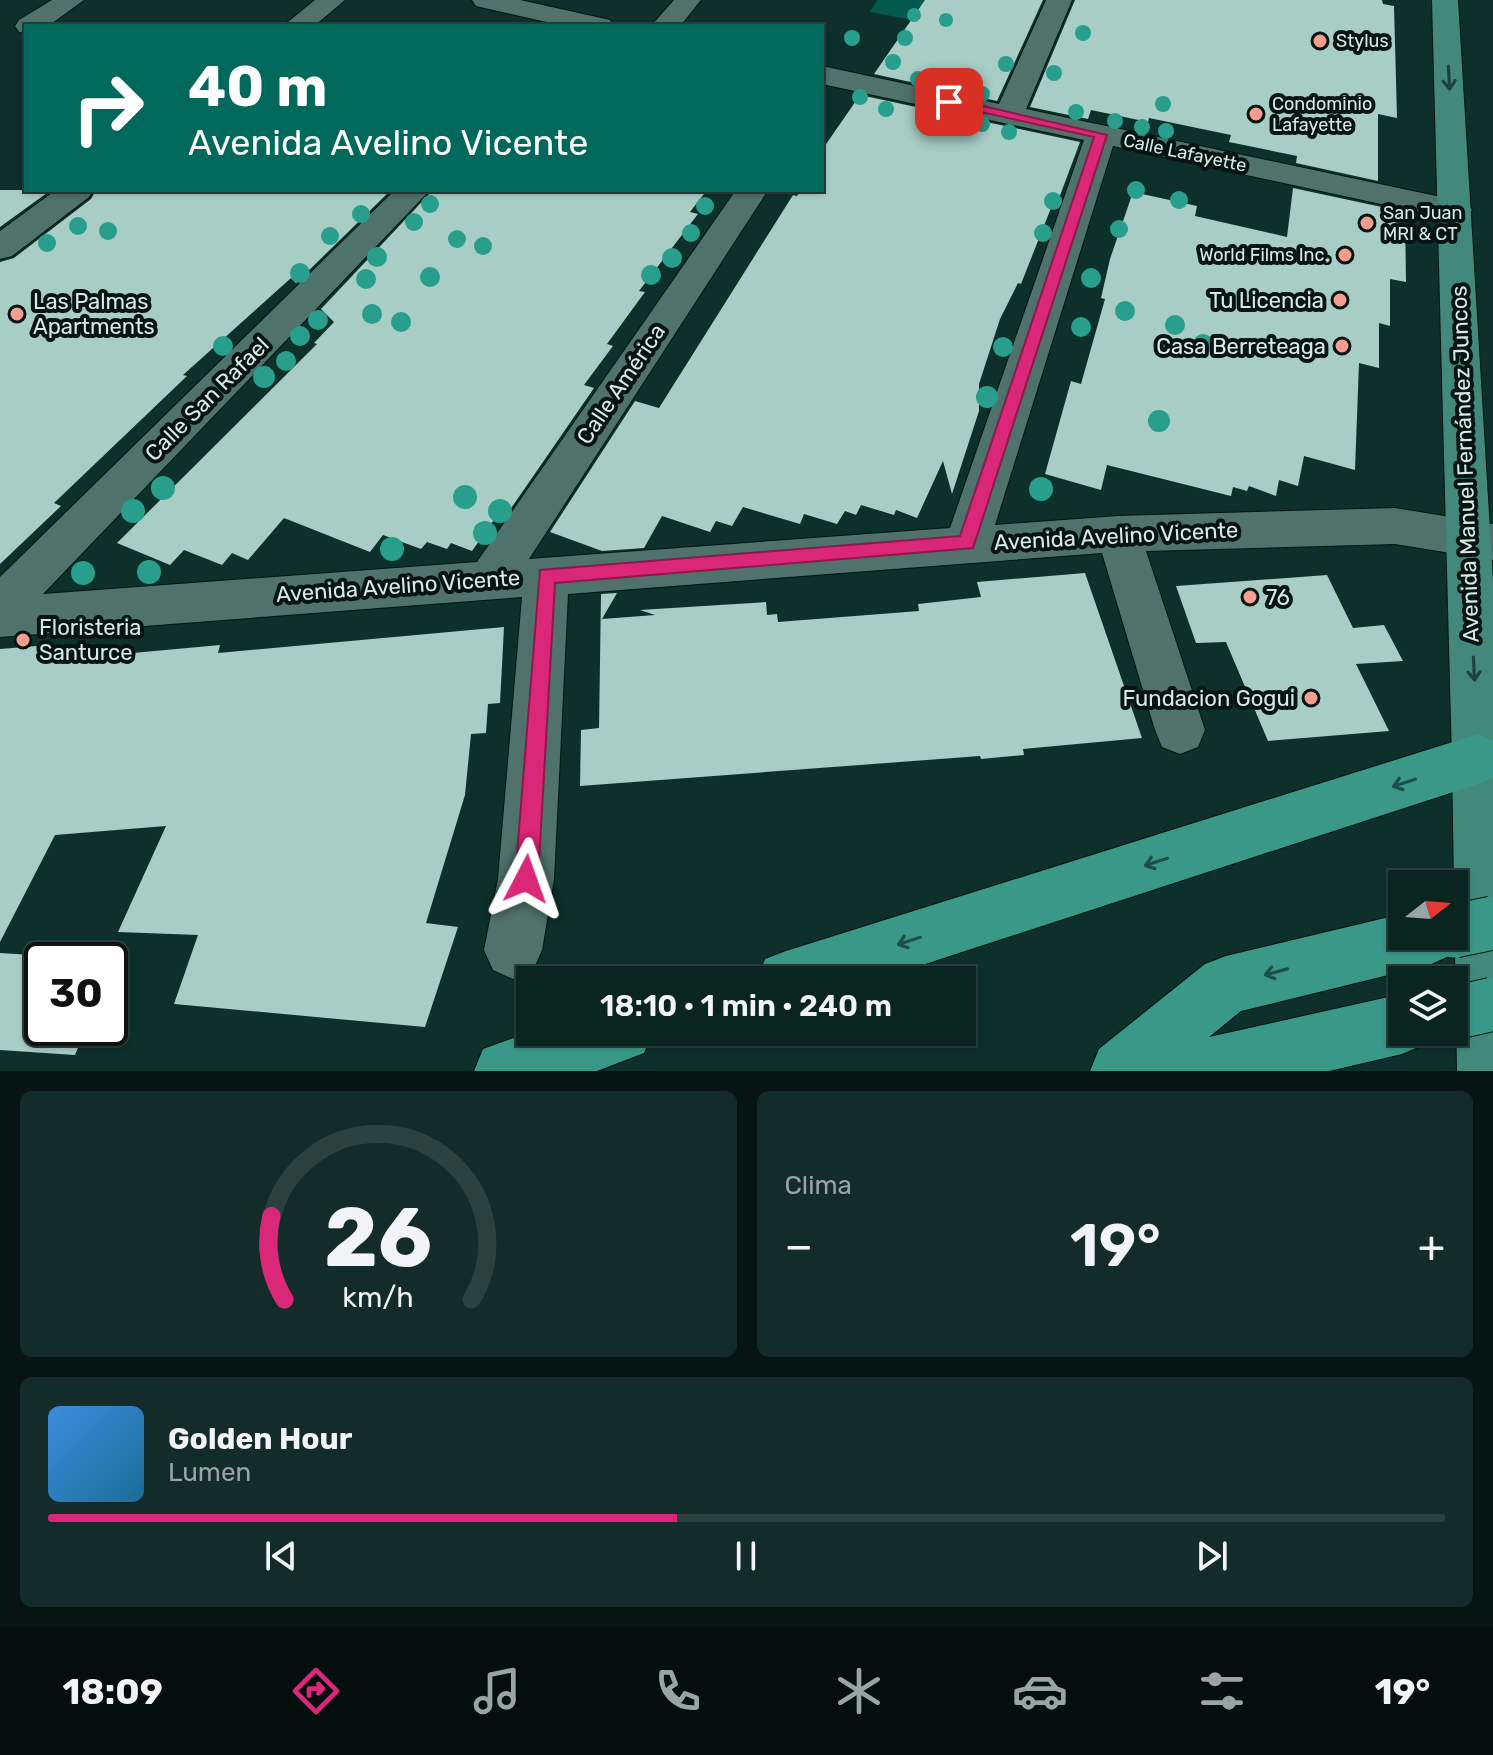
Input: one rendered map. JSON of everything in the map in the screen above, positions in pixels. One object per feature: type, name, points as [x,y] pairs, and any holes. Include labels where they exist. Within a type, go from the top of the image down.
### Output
[{"type":"highway","points":[[830,966],[1478,759]]},
{"type":"highway","points":[[1468,928],[1493,923]]},
{"type":"highway","points":[[1121,1071],[1226,985],[1388,945]]},
{"type":"highway","points":[[1468,1010],[1493,1004]]},
{"type":"highway","points":[[1196,1071],[1388,1027]]},
{"type":"highway","points":[[505,1071],[581,1046]]},
{"type":"main road","name":"Avenida Manuel Fernández Juncos","points":[[1445,0],[1455,210],[1480,539],[1478,759],[1488,1071]]},
{"type":"street","points":[[0,44],[41,0]]},
{"type":"street","points":[[23,21],[71,0]]},
{"type":"street","points":[[300,24],[332,0]]},
{"type":"street","points":[[485,0],[582,24]]},
{"type":"street","points":[[667,24],[688,0]]},
{"type":"street","points":[[1009,115],[1059,0]]},
{"type":"street","name":"Calle Lafayette","points":[[824,79],[1455,210]]},
{"type":"street","points":[[967,543],[1101,135]]},
{"type":"street","points":[[0,248],[74,192]]},
{"type":"street","name":"Calle San Rafael","points":[[0,607],[412,192]]},
{"type":"street","name":"Calle América","points":[[491,579],[751,192]]},
{"type":"street","name":"Avenida Avelino Vicente","points":[[0,617],[1118,534],[1395,526],[1480,539]]},
{"type":"street","points":[[1118,534],[1180,730]]},
{"type":"street","points":[[513,950],[526,879],[546,576]]},
{"type":"green space","points":[[877,0],[976,0],[1008,38],[870,12]]},
{"type":"building","points":[[925,0],[1043,0],[997,101],[874,74]]},
{"type":"building","points":[[1075,0],[1382,0],[1383,4],[1394,6],[1397,118],[1378,114],[1378,181],[1296,163],[1297,156],[1229,142],[1231,135],[1149,118],[1148,122],[1091,110],[1088,119],[1030,107]]},
{"type":"building","points":[[860,95],[1080,142],[1055,209],[1051,208],[1021,284],[1018,283],[1000,319],[979,384],[979,411],[952,494],[943,461],[917,518],[896,510],[894,515],[861,505],[856,515],[845,511],[837,524],[804,514],[800,524],[743,507],[732,526],[716,521],[710,532],[662,516],[644,548],[602,551],[550,532],[635,401],[659,408],[793,195],[824,192],[824,147]]},
{"type":"building","points":[[1293,188],[1405,212],[1406,282],[1390,279],[1390,326],[1379,323],[1379,368],[1359,363],[1355,470],[1304,456],[1298,486],[1279,480],[1276,496],[1249,486],[1247,491],[1233,487],[1231,496],[1107,465],[1101,490],[1045,474],[1071,381],[1081,384],[1105,299],[1101,298],[1110,259],[1133,192],[1197,206],[1195,216],[1287,237]]},
{"type":"building","points":[[0,190],[48,192],[0,227]]},
{"type":"building","points":[[95,192],[389,192],[296,283],[291,278],[183,375],[187,376],[54,503],[61,506],[0,564],[0,262],[14,258],[91,199]]},
{"type":"building","points":[[431,192],[705,192],[690,212],[698,214],[639,291],[645,292],[607,344],[613,346],[584,385],[594,388],[505,517],[498,514],[472,551],[451,543],[447,549],[427,542],[421,549],[383,535],[370,552],[284,518],[248,560],[232,553],[222,565],[184,550],[170,565],[117,543],[317,344],[314,343],[334,322],[321,309]]},
{"type":"building","points":[[1085,573],[1142,738],[1023,749],[1024,755],[981,759],[980,756],[580,786],[581,730],[599,728],[601,594],[617,593],[602,619],[655,615],[640,610],[766,602],[767,615],[777,614],[778,622],[919,611],[918,604],[981,597],[977,582]]},
{"type":"building","name":"Fundacion Gogui","points":[[1327,575],[1353,628],[1384,625],[1403,661],[1356,664],[1389,731],[1268,741],[1226,642],[1196,643],[1176,586]]},
{"type":"building","points":[[504,627],[500,703],[488,704],[486,733],[471,734],[465,795],[426,923],[458,927],[425,1027],[174,1004],[198,935],[118,932],[166,826],[55,835],[0,942],[0,649],[49,645],[45,654],[102,651],[100,656],[220,645],[218,653]]},
{"type":"building","points":[[0,953],[24,954],[24,1046],[79,1046],[75,1055],[0,1050]]},
{"type":"place","name":"Stylus","points":[[1320,41]]},
{"type":"place","name":"Condominio Lafayette","points":[[1256,114]]},
{"type":"place","name":"San Juan MRI & CT","points":[[1367,223]]},
{"type":"place","name":"World Films Inc.","points":[[1345,255]]},
{"type":"place","name":"Tu Licencia","points":[[1340,300]]},
{"type":"place","name":"Las Palmas Apartments","points":[[17,314]]},
{"type":"place","name":"Casa Berreteaga","points":[[1342,346]]},
{"type":"place","name":"76","points":[[1250,597]]},
{"type":"place","name":"Floristeria Santurce","points":[[23,640]]},
{"type":"place","name":"Fundacion Gogui","points":[[1311,698]]},
{"type":"route","points":[[526,879],[546,576],[967,543],[1101,135],[949,102]]}]
